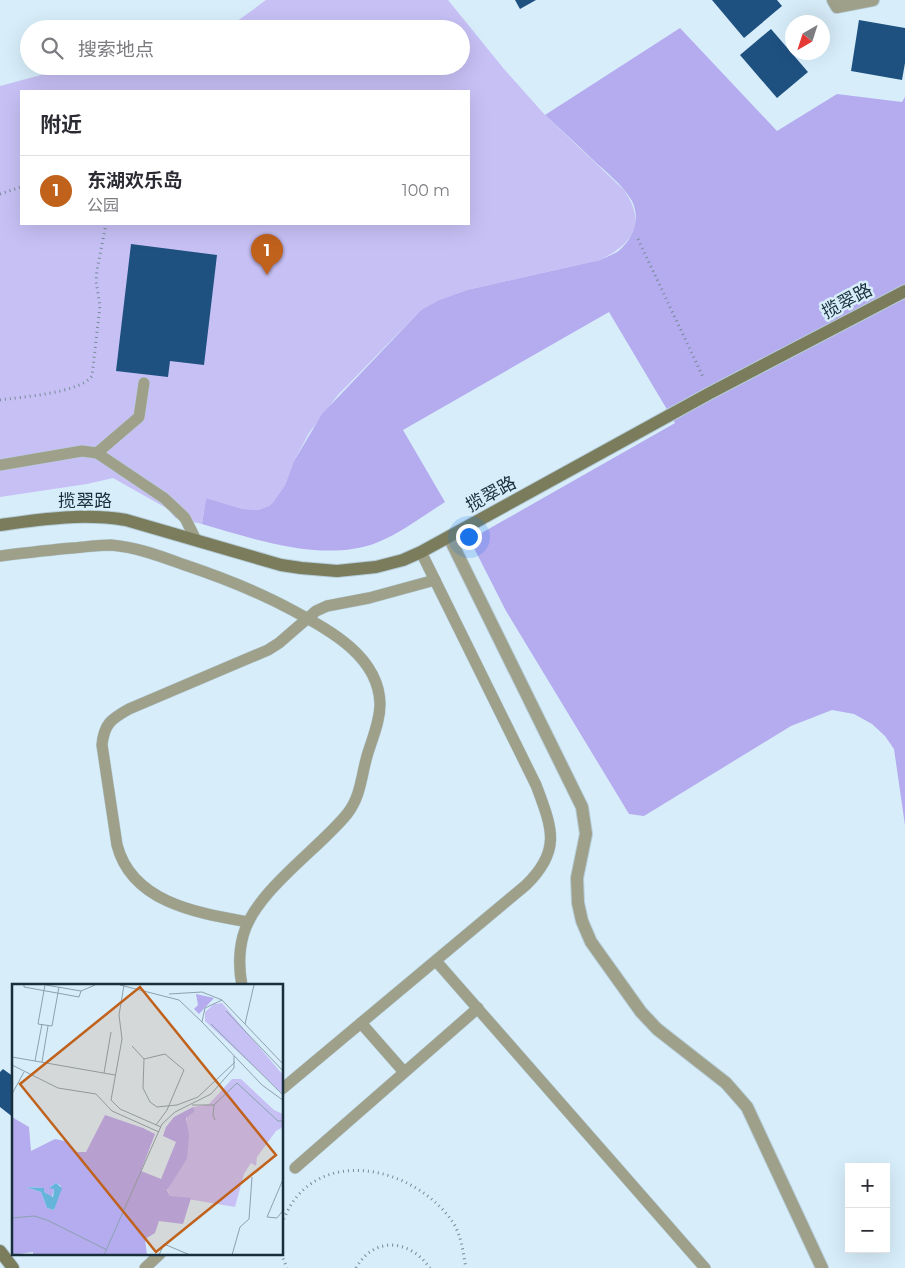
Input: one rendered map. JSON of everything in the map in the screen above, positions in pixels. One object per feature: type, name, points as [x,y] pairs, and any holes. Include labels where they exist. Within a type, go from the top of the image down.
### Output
[{"type":"street","points":[[833,0],[837,7],[873,0]]},
{"type":"street","name":"揽翠路","points":[[0,526],[70,516],[106,516],[126,520],[282,565],[337,571],[376,567],[403,560],[449,537],[710,393],[905,291]]},
{"type":"street","points":[[449,537],[582,807],[586,834],[578,878],[578,903],[582,922],[591,942],[620,984],[652,1023],[726,1083],[746,1107],[822,1268]]},
{"type":"street","points":[[0,1251],[13,1268]]},
{"type":"lane","points":[[97,453],[139,417],[144,383]]},
{"type":"lane","points":[[0,465],[82,451],[97,453],[164,498],[185,518],[196,540]]},
{"type":"lane","points":[[0,556],[103,546],[138,550],[235,582],[263,594],[308,618],[342,640],[363,660],[374,678],[378,688],[379,714],[366,758],[358,796],[353,807],[279,882],[259,905],[248,922],[240,949],[242,984]]},
{"type":"lane","points":[[284,1087],[538,874],[547,858],[551,833],[536,785],[421,552]]},
{"type":"lane","points":[[248,922],[184,908],[150,891],[128,870],[120,857],[117,845],[102,744],[106,726],[114,717],[129,709],[268,650],[279,643],[316,611],[327,606],[369,598],[435,580]]},
{"type":"lane","points":[[436,961],[705,1268]]},
{"type":"lane","points":[[295,1168],[478,1008]]},
{"type":"lane","points":[[361,1023],[404,1072]]},
{"type":"lane","points":[[145,1268],[158,1256]]},
{"type":"path","points":[[0,194],[20,187]]},
{"type":"path","points":[[0,400],[70,389],[86,383],[92,376],[100,306],[96,281],[97,270],[106,225]]},
{"type":"path","points":[[638,239],[710,393]]},
{"type":"path","points":[[284,1220],[295,1199],[318,1180],[340,1172],[362,1171],[384,1174],[410,1184],[421,1191],[445,1214],[460,1236],[466,1268]]},
{"type":"path","points":[[356,1268],[369,1253],[379,1247],[389,1245],[401,1246],[414,1251],[421,1256],[430,1268]]},
{"type":"path","points":[[282,1256],[287,1268]]},
{"type":"shaded area","points":[[266,0],[448,0],[464,20],[238,20]]},
{"type":"shaded area","points":[[470,27],[545,115],[624,190],[635,213],[635,222],[628,240],[621,247],[600,260],[467,290],[439,300],[421,310],[338,395],[309,433],[294,461],[285,485],[269,506],[260,510],[243,509],[206,498],[202,524],[175,518],[168,509],[113,478],[87,484],[0,497],[0,86],[41,75],[470,75]]},
{"type":"shaded area","points":[[680,28],[777,131],[837,94],[902,102],[905,97],[905,825],[894,749],[885,736],[872,724],[854,714],[832,710],[791,726],[644,816],[629,814],[506,611],[471,539],[675,423],[609,312],[403,430],[445,502],[394,534],[376,543],[355,549],[334,551],[311,550],[266,542],[202,524],[206,498],[243,509],[259,510],[269,506],[285,485],[294,461],[322,414],[421,310],[439,300],[467,290],[600,260],[623,247],[634,229],[636,215],[632,201],[614,179],[545,115]]},
{"type":"building","points":[[515,0],[536,0],[520,9]]},
{"type":"building","points":[[712,0],[777,0],[782,6],[744,38]]},
{"type":"building","points":[[859,20],[905,28],[905,63],[902,80],[851,71]]},
{"type":"building","points":[[771,29],[785,45],[785,60],[798,60],[808,72],[777,98],[740,55]]},
{"type":"building","points":[[131,244],[217,255],[204,365],[170,361],[168,377],[116,371]]},
{"type":"building","points":[[3,1069],[12,1076],[12,1116],[0,1107],[0,1072]]},
{"type":"place","name":"东湖欢乐岛","points":[[267,275]]}]
